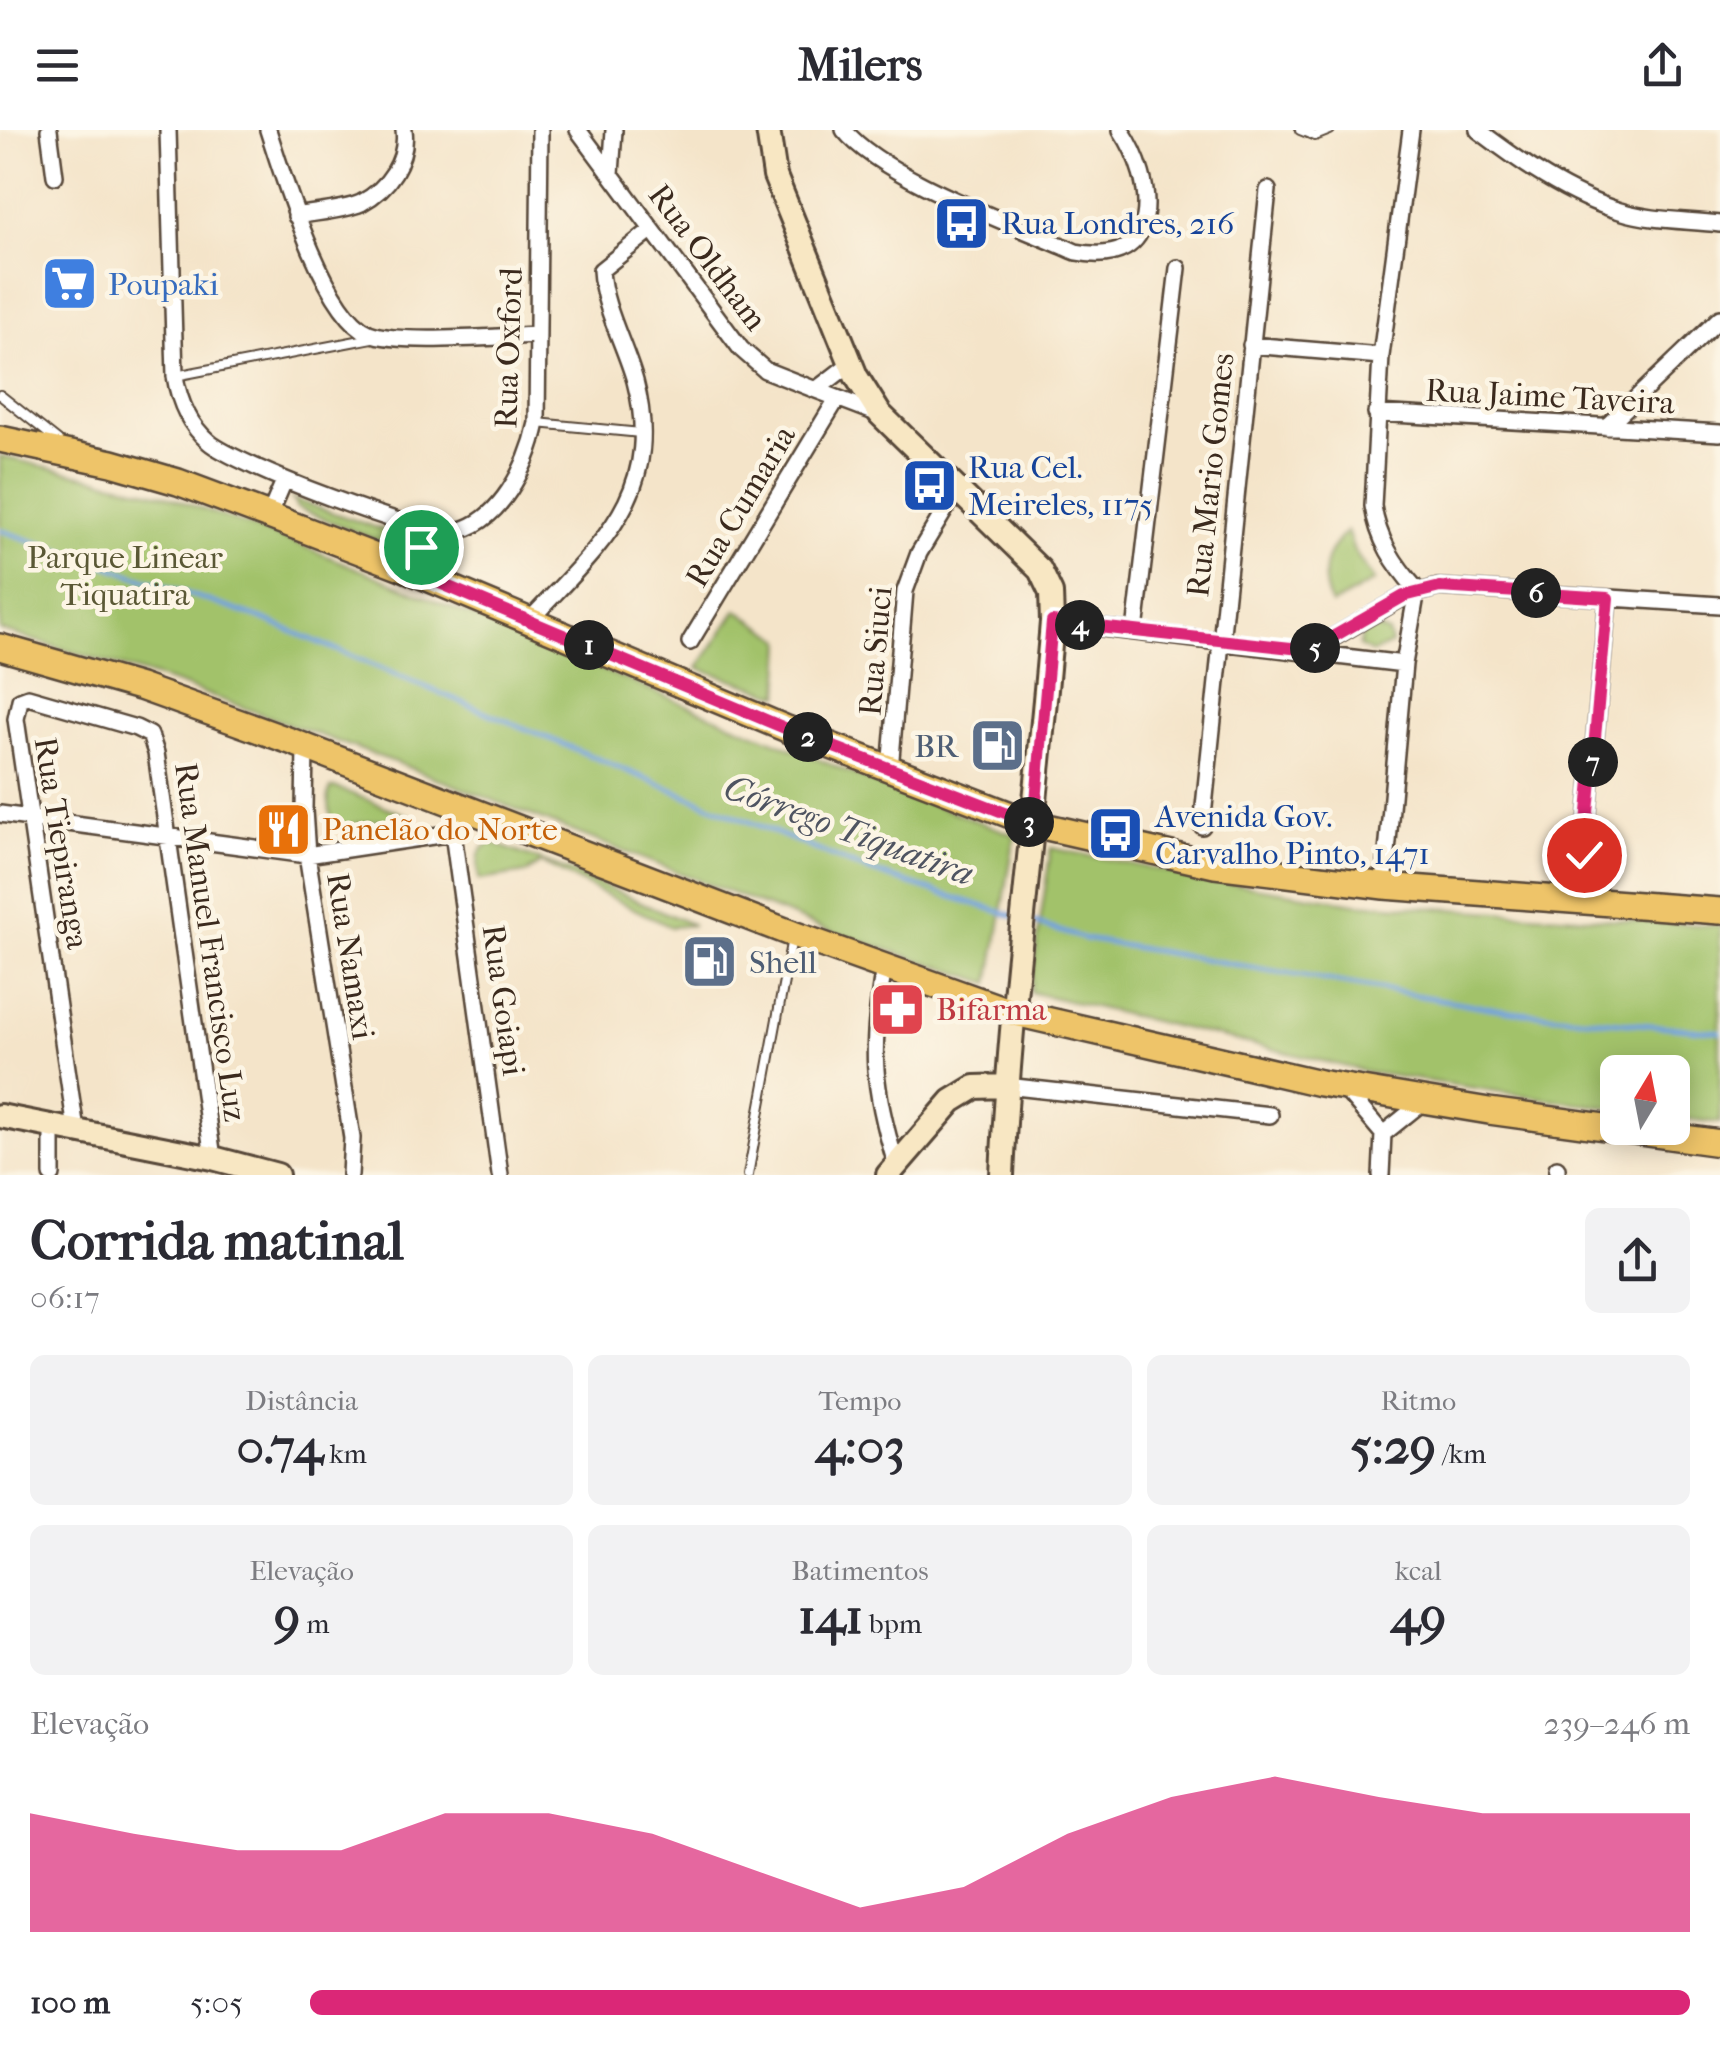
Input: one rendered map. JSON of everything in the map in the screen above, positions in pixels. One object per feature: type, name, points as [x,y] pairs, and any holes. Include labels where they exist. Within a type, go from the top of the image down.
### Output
[{"type":"main road","points":[[0,439],[178,482],[399,566],[890,770],[1034,824],[1199,862],[1384,886],[1720,911]]},
{"type":"main road","points":[[0,647],[140,687],[793,934],[1011,1012],[1344,1087],[1720,1143]]},
{"type":"street","points":[[49,130],[54,176]]},
{"type":"street","points":[[168,130],[175,376],[178,396],[189,419],[209,443],[284,481],[428,528],[454,532],[445,554],[444,570],[453,588]]},
{"type":"street","points":[[268,130],[296,216],[334,296],[352,323],[381,336],[538,335]]},
{"type":"street","points":[[296,216],[360,203],[384,186],[399,166],[406,144],[404,130]]},
{"type":"street","name":"Rua Oxford","points":[[454,532],[483,518],[515,486],[531,452],[537,424],[540,130]]},
{"type":"street","name":"Rua Oldham","points":[[578,130],[742,350],[765,370],[880,414]]},
{"type":"street","points":[[611,174],[614,130]]},
{"type":"street","points":[[768,130],[774,176],[851,363],[880,414],[1040,570],[1050,593],[1052,622],[1034,824],[1011,1012],[1002,1175]]},
{"type":"street","points":[[844,130],[875,156],[924,185],[1076,252],[1098,256],[1120,251],[1142,230],[1149,208],[1145,181],[1128,134]]},
{"type":"street","points":[[1384,886],[1404,664],[1417,590],[1386,550],[1376,527],[1376,413],[1411,130]]},
{"type":"street","points":[[1478,130],[1558,183],[1597,203],[1644,216],[1720,224]]},
{"type":"street","name":"Rua Mario Gomes","points":[[1202,826],[1268,190]]},
{"type":"street","points":[[529,621],[620,520],[638,474],[636,384],[601,270],[651,230]]},
{"type":"street","points":[[1136,631],[1178,268]]},
{"type":"street","points":[[1606,428],[1720,318]]},
{"type":"street","points":[[1251,345],[1381,356]]},
{"type":"street","points":[[816,390],[851,363]]},
{"type":"street","name":"Rua Cumaria","points":[[690,642],[837,399]]},
{"type":"street","name":"Rua Jaime Taveira","points":[[1376,413],[1720,433]]},
{"type":"street","points":[[269,516],[284,481]]},
{"type":"street","name":"Rua Siuci","points":[[890,770],[905,591],[910,571],[958,490]]},
{"type":"street","points":[[399,566],[417,554],[428,528]]},
{"type":"street","points":[[1310,650],[1417,590],[1440,587],[1720,605]]},
{"type":"street","points":[[1584,855],[1608,598]]},
{"type":"street","points":[[1052,622],[1404,664]]},
{"type":"street","name":"Rua Tiepiranga","points":[[52,1175],[64,1128],[32,818],[16,719],[20,700],[28,697],[50,701],[150,735]]},
{"type":"street","name":"Rua Manuel Francisco Luz","points":[[150,735],[169,836],[214,1158]]},
{"type":"street","name":"Rua Namaxi","points":[[305,747],[307,855],[352,1138],[348,1174]]},
{"type":"street","points":[[0,814],[307,855],[453,833],[464,808]]},
{"type":"street","name":"Rua Goiapi","points":[[453,833],[500,1175]]},
{"type":"street","points":[[884,967],[874,1068],[892,1170]]},
{"type":"street","points":[[892,1170],[952,1100],[975,1087],[1006,1086],[1270,1114]]},
{"type":"street","points":[[1344,1087],[1383,1134],[1381,1175]]},
{"type":"street","points":[[1383,1134],[1424,1100]]},
{"type":"street","points":[[0,1116],[214,1158],[277,1175]]},
{"type":"lane","points":[[1300,130],[1315,136],[1330,130]]},
{"type":"lane","points":[[175,376],[381,336]]},
{"type":"lane","points":[[0,395],[73,454]]},
{"type":"lane","points":[[537,424],[640,432]]},
{"type":"lane","points":[[748,1175],[793,934]]},
{"type":"green space","name":"Parque Linear Tiquatira","points":[[0,456],[162,494],[298,544],[885,787],[1015,835],[990,983],[824,929],[397,763],[178,684],[0,630]]},
{"type":"green space","points":[[292,499],[410,539],[401,546],[384,543],[297,508]]},
{"type":"green space","points":[[1347,531],[1354,551],[1374,581],[1331,605],[1324,574],[1328,556]]},
{"type":"green space","points":[[737,610],[783,640],[780,695],[698,668]]},
{"type":"green space","points":[[1374,627],[1388,633],[1391,644],[1372,653],[1359,646],[1363,632]]},
{"type":"green space","points":[[331,788],[409,816],[332,827],[328,796]]},
{"type":"green space","points":[[492,843],[574,873],[693,925],[671,927],[541,863],[526,873],[479,880],[480,853]]},
{"type":"green space","points":[[1051,848],[1204,879],[1356,903],[1720,926],[1720,1123],[1690,1119],[1690,1055],[1600,1055],[1600,1106],[1373,1073],[1030,992]]},
{"type":"waterway","name":"Córrego Tiquatira","points":[[0,530],[262,619],[863,869],[1017,917]]},
{"type":"waterway","name":"Córrego Tiquatira","points":[[1028,921],[1085,939],[1509,1011],[1720,1032]]},
{"type":"place","name":"Rua Londres, 216","points":[[962,223]]},
{"type":"place","name":"Poupaki","points":[[69,284]]},
{"type":"place","name":"Rua Cel. Meireles, 1175","points":[[929,485]]},
{"type":"place","name":"BR","points":[[997,746]]},
{"type":"place","name":"Panelão do Norte","points":[[283,829]]},
{"type":"place","name":"Avenida Gov. Carvalho Pinto, 1471","points":[[1116,834]]},
{"type":"place","name":"Shell","points":[[710,962]]},
{"type":"place","name":"Bifarma","points":[[897,1009]]},
{"type":"route","points":[[421,547],[407,564],[399,566],[787,729],[1034,824],[1052,622],[1310,650],[1417,590],[1440,587],[1608,598],[1584,855]]}]
